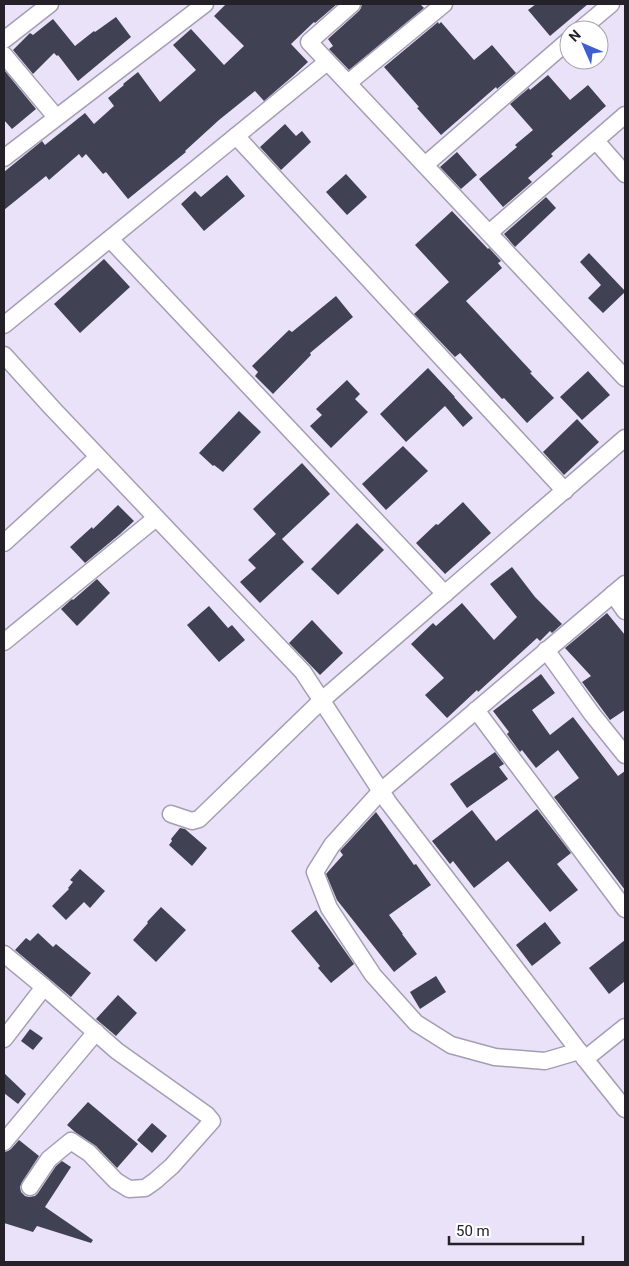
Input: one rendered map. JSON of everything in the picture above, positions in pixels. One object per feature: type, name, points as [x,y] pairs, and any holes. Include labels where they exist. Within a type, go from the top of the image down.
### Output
[{"type":"street","points":[[4,40],[50,4]]},
{"type":"street","points":[[4,158],[205,4]]},
{"type":"street","points":[[352,4],[310,42],[625,378]]},
{"type":"street","points":[[348,83],[444,4]]},
{"type":"street","points":[[592,20],[611,4]]},
{"type":"street","points":[[425,165],[559,49]]},
{"type":"street","points":[[4,55],[56,117]]},
{"type":"street","points":[[4,325],[328,62]]},
{"type":"street","points":[[489,233],[625,116]]},
{"type":"street","points":[[236,136],[565,490]]},
{"type":"street","points":[[596,141],[625,174]]},
{"type":"street","points":[[110,239],[445,594]]},
{"type":"street","points":[[4,355],[98,457],[303,672],[388,802],[625,1109]]},
{"type":"street","points":[[171,814],[192,820],[199,819],[322,700],[625,438]]},
{"type":"street","points":[[4,543],[98,457]]},
{"type":"street","points":[[4,642],[156,518]]},
{"type":"street","points":[[625,584],[381,791],[332,845],[315,872],[329,908],[373,975],[416,1023],[451,1045],[495,1057],[545,1061],[582,1055],[625,1027]]},
{"type":"street","points":[[613,594],[625,611]]},
{"type":"street","points":[[546,650],[625,756]]},
{"type":"street","points":[[476,710],[625,909]]},
{"type":"street","points":[[4,954],[118,1051],[206,1115],[212,1122],[155,1182],[145,1188],[130,1189],[116,1181],[90,1154],[71,1141],[49,1159],[30,1187]]},
{"type":"street","points":[[4,1039],[44,987]]},
{"type":"street","points":[[4,1142],[96,1032]]},
{"type":"building","points":[[226,4],[337,4],[314,22],[291,44],[308,62],[293,76],[264,101],[255,91],[219,120],[186,152],[128,199],[106,172],[103,174],[86,154],[82,158],[79,154],[49,180],[46,176],[4,210],[4,172],[42,141],[45,145],[85,113],[94,124],[114,106],[108,98],[138,72],[160,102],[196,70],[173,45],[191,29],[224,65],[244,46],[214,16]]},
{"type":"building","points":[[362,4],[420,4],[424,8],[349,70],[329,49],[333,46],[328,39],[359,11]]},
{"type":"building","points":[[536,4],[588,4],[569,20],[559,20],[559,28],[550,36],[528,10]]},
{"type":"building","points":[[116,17],[131,37],[78,81],[58,55],[54,53],[33,74],[13,50],[30,33],[33,35],[53,19],[75,46]]},
{"type":"building","points":[[438,22],[439,24],[441,22],[474,60],[492,45],[516,73],[497,89],[496,87],[441,135],[384,67]]},
{"type":"building","points":[[4,70],[36,109],[12,129],[4,120]]},
{"type":"building","points":[[548,75],[570,100],[588,85],[606,106],[551,154],[553,156],[528,178],[532,182],[503,207],[479,179],[517,147],[515,145],[533,130],[510,104]]},
{"type":"building","points":[[285,124],[296,136],[302,131],[311,142],[281,170],[260,147]]},
{"type":"building","points":[[457,152],[477,175],[461,189],[440,167]]},
{"type":"building","points":[[346,174],[367,197],[347,215],[326,192]]},
{"type":"building","points":[[227,175],[245,196],[204,231],[181,204],[195,191],[201,197]]},
{"type":"building","points":[[546,197],[556,208],[515,247],[504,234]]},
{"type":"building","points":[[452,211],[501,261],[498,263],[502,268],[466,301],[554,398],[527,423],[460,353],[455,357],[414,314],[449,282],[415,245]]},
{"type":"building","points":[[589,253],[625,291],[603,313],[588,298],[601,285],[580,262]]},
{"type":"building","points":[[104,259],[130,287],[80,333],[54,304]]},
{"type":"building","points":[[336,296],[353,317],[310,353],[311,355],[273,394],[255,376],[258,372],[252,366],[289,330],[292,332]]},
{"type":"building","points":[[428,368],[473,418],[463,427],[445,406],[406,442],[380,414]]},
{"type":"building","points":[[588,371],[610,395],[582,420],[560,397]]},
{"type":"building","points":[[347,380],[360,394],[355,399],[368,412],[331,448],[310,426],[322,415],[316,409]]},
{"type":"building","points":[[239,411],[261,432],[223,472],[213,466],[199,453]]},
{"type":"building","points":[[577,419],[599,442],[564,475],[543,452]]},
{"type":"building","points":[[403,446],[428,471],[386,510],[362,484]]},
{"type":"building","points":[[302,463],[330,494],[282,539],[304,562],[260,603],[240,582],[256,568],[248,560],[276,534],[253,509]]},
{"type":"building","points":[[463,502],[491,533],[445,574],[416,543]]},
{"type":"building","points":[[118,505],[134,521],[85,563],[70,547],[92,527],[93,529]]},
{"type":"building","points":[[357,523],[384,550],[338,595],[311,569]]},
{"type":"building","points":[[512,567],[535,597],[562,624],[552,633],[550,631],[540,641],[537,638],[447,718],[425,695],[444,678],[411,644],[433,623],[436,626],[462,603],[494,640],[517,617],[490,584]]},
{"type":"building","points":[[97,579],[110,593],[77,626],[61,609]]},
{"type":"building","points":[[209,606],[228,628],[232,625],[245,640],[219,662],[187,625]]},
{"type":"building","points":[[607,613],[625,635],[625,710],[610,720],[582,682],[591,676],[565,648]]},
{"type":"building","points":[[312,620],[343,653],[320,675],[289,643]]},
{"type":"building","points":[[541,674],[555,693],[532,710],[550,735],[573,717],[618,776],[625,771],[625,890],[554,797],[579,778],[558,750],[536,768],[522,750],[520,752],[507,734],[509,732],[493,711]]},
{"type":"building","points":[[495,752],[504,764],[499,767],[508,779],[467,808],[450,784]]},
{"type":"building","points":[[537,809],[571,853],[557,864],[578,890],[550,912],[508,861],[474,888],[453,861],[450,864],[432,841],[472,810],[496,841]]},
{"type":"building","points":[[376,812],[414,865],[416,864],[431,885],[389,915],[417,954],[394,972],[337,900],[326,874],[343,855],[340,851]]},
{"type":"building","points":[[180,828],[185,829],[207,848],[192,866],[169,845],[172,841],[171,839]]},
{"type":"building","points":[[80,869],[105,891],[90,908],[84,902],[66,920],[52,906],[69,889],[73,882],[70,880]]},
{"type":"building","points":[[161,907],[186,930],[156,962],[133,940]]},
{"type":"building","points":[[316,910],[354,964],[331,983],[318,968],[320,966],[291,931]]},
{"type":"building","points":[[545,922],[561,943],[532,966],[516,945]]},
{"type":"building","points":[[38,933],[53,947],[56,944],[91,973],[71,997],[15,950],[26,938],[30,941]]},
{"type":"building","points":[[625,940],[625,981],[609,994],[589,968]]},
{"type":"building","points":[[436,976],[446,992],[420,1009],[410,992]]},
{"type":"building","points":[[118,995],[137,1013],[116,1036],[96,1019]]},
{"type":"building","points":[[30,1029],[43,1038],[33,1050],[21,1041]]},
{"type":"building","points":[[4,1073],[26,1094],[18,1104],[4,1093]]},
{"type":"building","points":[[88,1102],[138,1144],[117,1168],[96,1146],[67,1125]]},
{"type":"building","points":[[152,1123],[167,1136],[152,1153],[137,1140]]},
{"type":"building","points":[[19,1140],[39,1156],[22,1182],[21,1192],[25,1196],[35,1196],[56,1166],[62,1161],[71,1167],[45,1207],[93,1240],[91,1243],[37,1226],[33,1232],[4,1223],[4,1152],[11,1149]]}]
